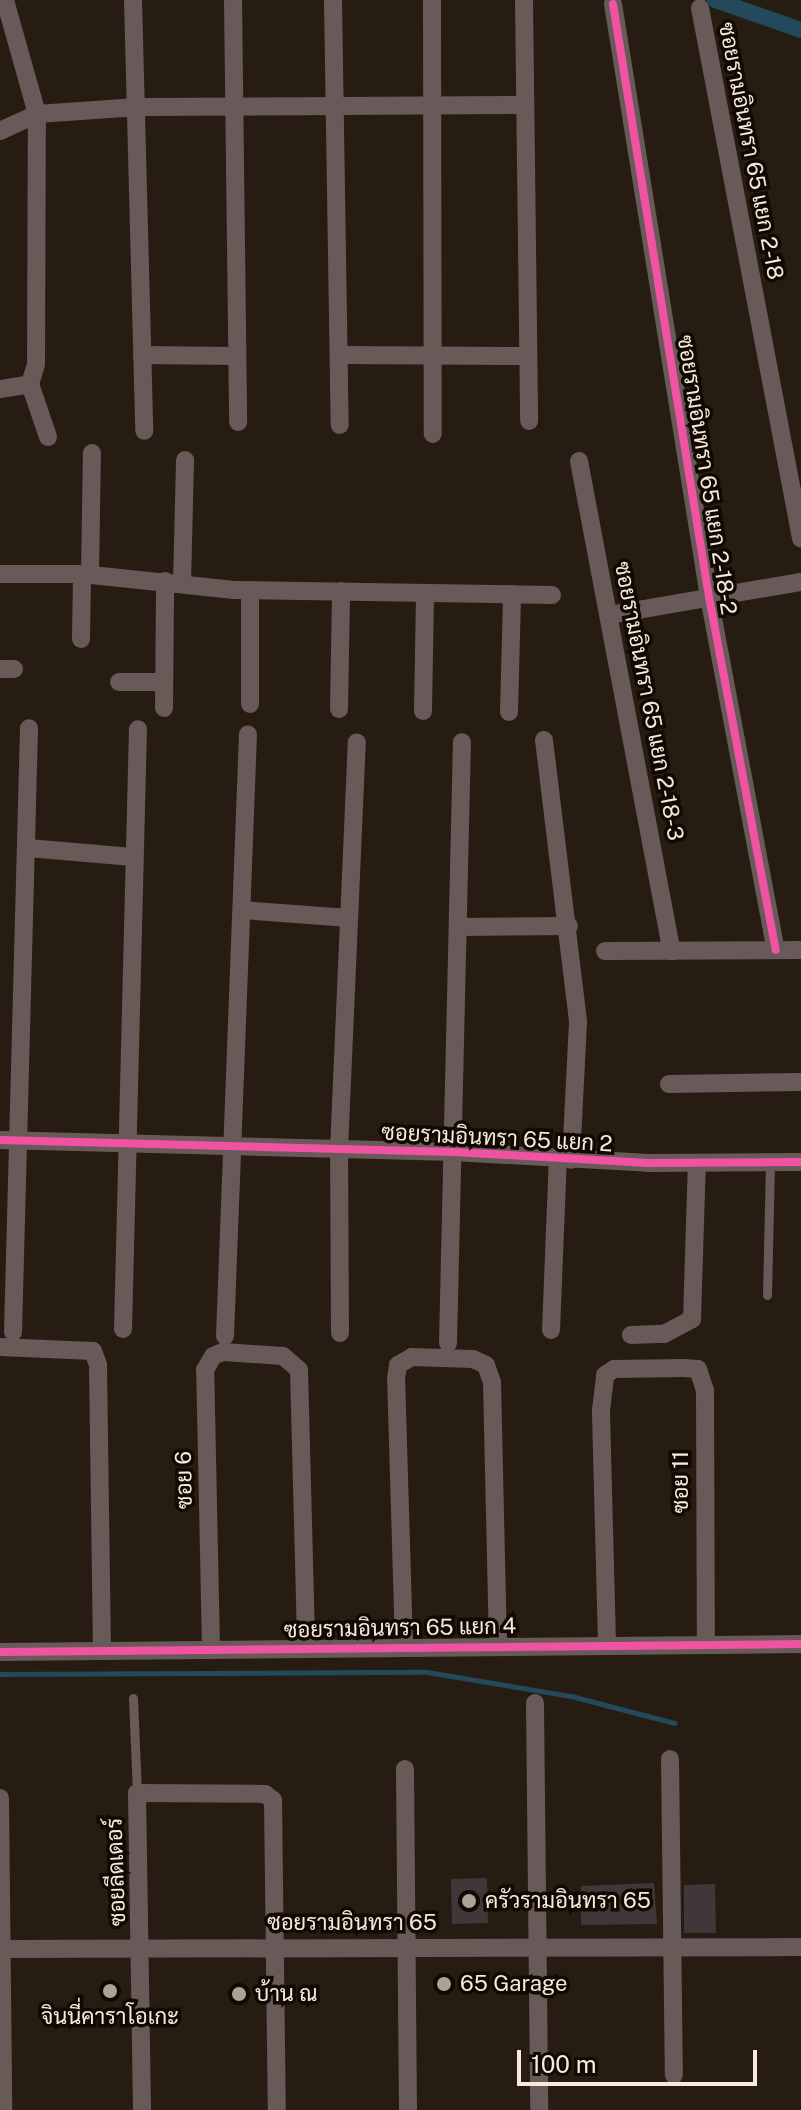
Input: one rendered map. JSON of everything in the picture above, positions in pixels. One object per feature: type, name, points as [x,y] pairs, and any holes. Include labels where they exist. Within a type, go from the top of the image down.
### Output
[{"type":"street","points":[[5,0],[37,114],[36,364],[30,384],[48,437]]},
{"type":"street","points":[[133,0],[144,431]]},
{"type":"street","points":[[233,0],[238,422]]},
{"type":"street","points":[[333,0],[340,425]]},
{"type":"street","points":[[432,0],[433,434]]},
{"type":"street","points":[[524,0],[529,421]]},
{"type":"street","name":"ซอยรามอินทรา 65 แยก 2-18-2","points":[[613,4],[709,597],[776,950]]},
{"type":"street","name":"ซอยรามอินทรา 65 แยก 2-18","points":[[700,8],[801,538]]},
{"type":"street","points":[[0,131],[37,114],[138,107],[234,109],[524,105]]},
{"type":"street","points":[[142,355],[236,356]]},
{"type":"street","points":[[339,355],[527,356]]},
{"type":"street","points":[[0,389],[30,384]]},
{"type":"street","points":[[81,639],[92,453]]},
{"type":"street","points":[[164,708],[185,460]]},
{"type":"street","name":"ซอยรามอินทรา 65 แยก 2-18-3","points":[[579,461],[672,951]]},
{"type":"street","points":[[0,574],[86,575],[250,590],[552,595]]},
{"type":"street","points":[[609,615],[801,582]]},
{"type":"street","points":[[250,590],[250,704]]},
{"type":"street","points":[[339,709],[341,591]]},
{"type":"street","points":[[423,711],[425,593]]},
{"type":"street","points":[[509,712],[512,594]]},
{"type":"street","points":[[119,682],[164,682]]},
{"type":"street","points":[[13,1332],[9,1140],[28,848],[29,728]]},
{"type":"street","points":[[123,1329],[125,1147],[138,729]]},
{"type":"street","points":[[225,1336],[248,734]]},
{"type":"street","points":[[544,740],[569,926],[578,1022],[551,1330]]},
{"type":"street","points":[[340,1333],[339,1150],[357,742]]},
{"type":"street","points":[[446,1350],[454,1152],[462,742]]},
{"type":"street","points":[[28,848],[133,857]]},
{"type":"street","points":[[242,910],[349,918]]},
{"type":"street","points":[[458,927],[569,926]]},
{"type":"street","points":[[605,951],[801,950]]},
{"type":"street","points":[[669,1084],[801,1082]]},
{"type":"street","name":"ซอยรามอินทรา 65 แยก 2","points":[[9,1140],[125,1147],[454,1152],[697,1163],[801,1162]]},
{"type":"street","points":[[631,1335],[664,1334],[692,1319],[697,1163]]},
{"type":"street","points":[[0,1347],[93,1351],[98,1365],[102,1651]]},
{"type":"street","points":[[404,1645],[398,1365],[412,1357],[446,1350],[486,1365],[492,1382],[498,1645]]},
{"type":"street","name":"ซอย 6","points":[[211,1648],[205,1370],[213,1356],[223,1352],[290,1359],[299,1370],[306,1646]]},
{"type":"street","name":"ซอย 11","points":[[607,1643],[602,1389],[605,1375],[614,1369],[698,1369],[704,1380],[706,1643]]},
{"type":"street","name":"ซอยรามอินทรา 65 แยก 4","points":[[0,1652],[404,1645],[801,1644]]},
{"type":"street","points":[[535,1703],[540,1948],[539,2110]]},
{"type":"street","points":[[670,1759],[674,2075]]},
{"type":"street","points":[[405,1769],[408,2110]]},
{"type":"street","points":[[137,1793],[265,1794],[273,1800],[278,1948],[277,2110]]},
{"type":"street","name":"ซอยลีดเดอร์","points":[[137,1793],[143,1949],[142,2110]]},
{"type":"street","points":[[0,1798],[3,2110]]},
{"type":"street","name":"ซอยรามอินทรา 65","points":[[1,1949],[405,1946],[674,1950],[801,1947]]},
{"type":"lane","points":[[767,1295],[770,1163]]},
{"type":"lane","points":[[133,1698],[137,1793]]},
{"type":"building","name":"ครัวรามอินทรา 65","points":[[487,1878],[488,1923],[452,1924],[451,1879]]},
{"type":"building","points":[[654,1883],[657,1924],[581,1925],[581,1886]]},
{"type":"building","points":[[715,1884],[716,1933],[684,1933],[684,1885]]},
{"type":"waterway","points":[[715,0],[801,30]]},
{"type":"waterway","points":[[0,1674],[427,1672],[571,1696],[675,1723]]},
{"type":"cycle path","points":[[613,4],[709,597],[776,950]]},
{"type":"cycle path","points":[[0,1140],[454,1152],[649,1163],[801,1162]]},
{"type":"cycle path","points":[[0,1652],[801,1644]]},
{"type":"place","name":"ครัวรามอินทรา 65","points":[[469,1901]]},
{"type":"place","name":"65 Garage","points":[[444,1984]]},
{"type":"place","name":"จินนี่คาราโอเกะ","points":[[110,1991]]},
{"type":"place","name":"บ้าน ณ","points":[[239,1994]]}]
